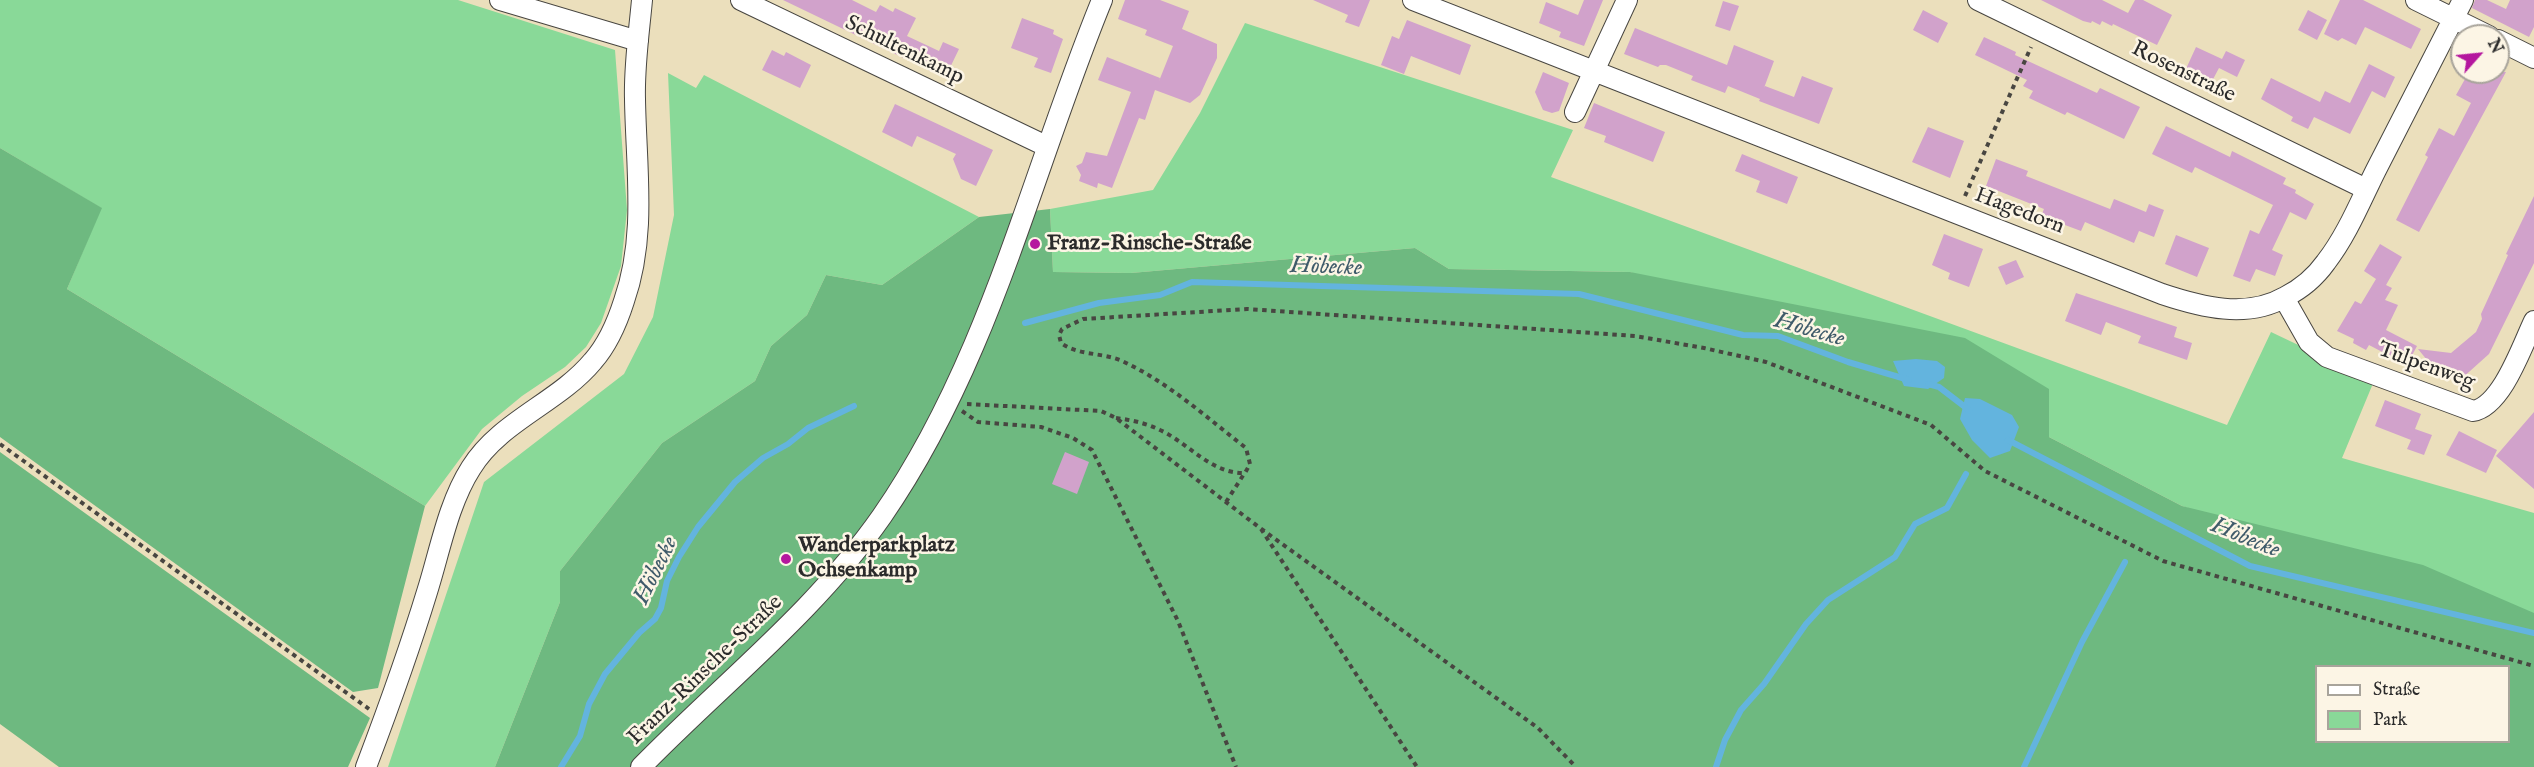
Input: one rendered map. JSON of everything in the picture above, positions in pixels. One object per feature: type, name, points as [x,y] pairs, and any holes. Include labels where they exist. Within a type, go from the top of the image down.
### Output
[{"type":"street","points":[[500,0],[638,41]]},
{"type":"street","points":[[366,767],[407,657],[456,501],[470,470],[496,439],[592,363],[607,341],[620,313],[634,267],[640,217],[635,99],[642,0]]},
{"type":"street","name":"Schultenkamp","points":[[741,0],[1046,146]]},
{"type":"street","name":"Franz-Rinsche-Straße","points":[[641,767],[750,664],[853,555],[901,488],[949,403],[988,312],[1046,146],[1102,0]]},
{"type":"street","name":"Hagedorn","points":[[1413,0],[2162,294],[2206,308],[2243,308],[2284,298],[2312,278],[2326,263],[2463,0]]},
{"type":"street","points":[[1575,112],[1627,0]]},
{"type":"street","name":"Rosenstraße","points":[[1978,0],[2366,189]]},
{"type":"street","points":[[2416,0],[2466,24]]},
{"type":"street","points":[[2510,46],[2534,58]]},
{"type":"street","name":"Tulpenweg","points":[[2284,298],[2309,342],[2328,357],[2474,411],[2486,407],[2498,394],[2534,321]]},
{"type":"path","points":[[1957,213],[2039,30]]},
{"type":"path","points":[[1226,502],[1250,464],[1246,448],[1154,376],[1119,359],[1070,350],[1060,343],[1059,335],[1062,328],[1083,319],[1247,309],[1635,336],[1766,362],[1931,424],[1985,471],[2163,561],[2534,666]]},
{"type":"path","points":[[949,403],[1101,411],[1116,418],[1260,528],[1538,728],[1576,767]]},
{"type":"path","points":[[949,403],[978,422],[1041,427],[1073,438],[1092,450],[1178,621],[1236,767]]},
{"type":"path","points":[[1116,418],[1142,422],[1161,430],[1182,442],[1215,468],[1232,474],[1245,473]]},
{"type":"path","points":[[0,444],[384,720]]},
{"type":"path","points":[[1260,528],[1417,767]]},
{"type":"green space","points":[[0,0],[458,0],[615,50],[627,210],[621,266],[601,323],[586,347],[565,367],[522,396],[482,429],[425,506],[67,289],[101,208],[0,148]]},
{"type":"green space","points":[[1245,23],[1573,130],[1551,177],[2227,425],[2271,332],[2374,381],[2342,458],[2534,513],[2534,622],[2182,506],[2049,437],[1630,272],[1449,269],[1415,248],[1131,273],[1053,272],[1050,209],[1153,190],[1200,113]]},
{"type":"green space","points":[[668,73],[696,88],[704,75],[979,217],[882,285],[826,275],[807,315],[771,346],[755,381],[662,443],[560,571],[560,602],[495,767],[388,767],[484,482],[624,374],[653,317],[674,215]]},
{"type":"green space","points":[[0,148],[102,208],[67,289],[425,506],[378,688],[353,692],[0,437]]},
{"type":"green space","points":[[1050,209],[1053,272],[1131,273],[1415,248],[1449,269],[1630,272],[1965,338],[2049,389],[2049,437],[2182,506],[2423,565],[2534,613],[2534,767],[495,767],[560,602],[560,571],[662,443],[755,381],[771,346],[807,315],[826,275],[882,285],[979,217]]},
{"type":"green space","points":[[0,452],[370,718],[348,767],[59,767],[0,724]]},
{"type":"water","points":[[1916,359],[1937,361],[1945,367],[1944,378],[1928,389],[1904,386],[1893,361]]},
{"type":"water","points":[[1965,398],[1980,399],[2012,415],[2019,427],[2010,451],[1990,458],[1972,440],[1960,419]]},
{"type":"building","points":[[783,0],[852,0],[876,12],[880,5],[893,12],[895,8],[916,18],[907,36],[939,51],[943,42],[959,49],[945,78]]},
{"type":"building","points":[[1125,0],[1160,0],[1189,11],[1182,29],[1217,44],[1217,58],[1200,95],[1190,103],[1155,90],[1145,120],[1139,118],[1112,188],[1098,183],[1097,188],[1079,181],[1081,175],[1076,166],[1082,163],[1086,152],[1107,156],[1131,92],[1098,80],[1107,57],[1160,78],[1159,81],[1173,46],[1145,35],[1147,30],[1118,19]]},
{"type":"building","points":[[1313,0],[1370,0],[1359,27],[1345,22],[1348,15]]},
{"type":"building","points":[[1584,0],[1603,0],[1584,46],[1559,37],[1561,32],[1539,23],[1546,2],[1578,15]]},
{"type":"building","points":[[2041,0],[2102,0],[2128,13],[2135,0],[2143,0],[2172,15],[2157,45],[2113,24],[2112,26],[2102,21],[2100,25],[2092,21],[2091,23],[2083,21]]},
{"type":"building","points":[[2340,0],[2363,0],[2421,29],[2411,49],[2365,27],[2356,45],[2342,38],[2338,41],[2324,34]]},
{"type":"building","points":[[2475,0],[2487,0],[2506,9],[2510,0],[2534,0],[2534,27],[2529,37],[2510,27],[2510,24],[2503,24],[2472,8]]},
{"type":"building","points":[[1723,1],[1739,6],[1730,31],[1715,26]]},
{"type":"building","points":[[1923,10],[1948,23],[1938,43],[1913,30]]},
{"type":"building","points":[[2308,10],[2327,20],[2317,40],[2298,30]]},
{"type":"building","points":[[1022,18],[1054,30],[1053,34],[1063,39],[1051,73],[1034,67],[1038,58],[1011,48]]},
{"type":"building","points":[[1407,20],[1471,45],[1460,75],[1411,56],[1404,74],[1381,65],[1392,36],[1399,39]]},
{"type":"building","points":[[1635,28],[1727,65],[1734,45],[1774,61],[1764,88],[1765,86],[1794,97],[1802,76],[1833,88],[1819,124],[1759,101],[1760,99],[1728,86],[1725,93],[1691,80],[1693,76],[1666,65],[1658,67],[1624,54]]},
{"type":"building","points":[[1984,37],[2016,52],[2015,55],[2097,93],[2100,88],[2140,107],[2124,139],[2067,112],[2065,115],[2029,98],[2033,91],[2023,86],[2027,80],[1975,55]]},
{"type":"building","points":[[2196,47],[2222,59],[2226,51],[2245,60],[2237,77],[2219,68],[2211,83],[2185,71]]},
{"type":"building","points":[[772,50],[784,56],[786,52],[811,65],[800,88],[762,70]]},
{"type":"building","points":[[2369,64],[2395,77],[2385,98],[2372,91],[2350,134],[2314,117],[2308,129],[2291,121],[2293,117],[2261,99],[2271,78],[2320,102],[2325,91],[2350,103]]},
{"type":"building","points":[[1543,72],[1569,83],[1559,111],[1552,113],[1543,110],[1535,92]]},
{"type":"building","points":[[2462,84],[2499,84],[2419,232],[2396,220],[2428,157],[2425,155],[2439,128],[2454,136],[2471,103],[2456,95]]},
{"type":"building","points":[[1594,103],[1665,132],[1653,162],[1604,142],[1606,136],[1584,128]]},
{"type":"building","points":[[895,104],[993,150],[976,186],[961,179],[953,159],[956,154],[917,136],[912,147],[882,132]]},
{"type":"building","points":[[2166,126],[2230,157],[2232,151],[2286,178],[2283,184],[2296,190],[2295,193],[2314,204],[2306,220],[2290,212],[2272,250],[2283,255],[2275,276],[2256,269],[2250,282],[2233,276],[2250,230],[2259,234],[2273,205],[2195,167],[2192,173],[2152,154]]},
{"type":"building","points":[[1928,127],[1964,141],[1950,178],[1912,162]]},
{"type":"building","points":[[1742,154],[1798,177],[1787,204],[1756,192],[1760,181],[1735,171]]},
{"type":"building","points":[[1996,159],[2028,171],[2026,176],[2110,209],[2114,199],[2146,212],[2149,204],[2164,210],[2154,237],[2139,231],[2134,243],[2085,222],[2081,231],[2041,216],[2044,209],[1986,186]]},
{"type":"building","points":[[2534,196],[2534,263],[2489,354],[2460,380],[2435,377],[2436,371],[2418,349],[2451,353],[2476,332],[2482,319],[2481,314],[2508,255],[2506,254]]},
{"type":"building","points":[[1944,234],[1983,249],[1969,287],[1948,279],[1950,273],[1932,265]]},
{"type":"building","points":[[2176,235],[2209,248],[2197,277],[2165,264]]},
{"type":"building","points":[[2380,244],[2402,257],[2386,285],[2392,288],[2385,300],[2398,305],[2386,330],[2417,346],[2407,365],[2369,345],[2366,350],[2353,343],[2354,339],[2337,331],[2355,301],[2361,304],[2376,279],[2364,271]]},
{"type":"building","points":[[2016,260],[2024,277],[2006,285],[1998,267]]},
{"type":"building","points":[[2076,293],[2177,327],[2174,337],[2192,343],[2187,360],[2138,343],[2141,336],[2106,322],[2101,335],[2065,321]]},
{"type":"building","points":[[2385,400],[2421,414],[2415,429],[2432,435],[2424,455],[2407,449],[2411,440],[2375,426]]},
{"type":"building","points":[[2534,412],[2534,489],[2496,456]]},
{"type":"building","points":[[2459,431],[2497,450],[2486,473],[2446,455]]},
{"type":"building","points":[[1065,452],[1089,462],[1077,494],[1052,484]]},
{"type":"waterway","name":"Höbecke","points":[[1025,323],[1099,303],[1160,295],[1192,282],[1579,294],[1743,335],[1778,336],[1848,362],[1909,380]]},
{"type":"waterway","name":"Höbecke","points":[[1928,384],[1939,387],[1969,410]]},
{"type":"waterway","name":"Höbecke","points":[[561,767],[580,736],[589,704],[605,674],[639,633],[655,619],[661,608],[667,581],[698,527],[735,482],[763,458],[788,444],[808,428],[854,406]]},
{"type":"waterway","name":"Höbecke","points":[[2008,440],[2250,566],[2534,633]]},
{"type":"waterway","points":[[1716,767],[1725,740],[1741,710],[1764,684],[1806,624],[1828,600],[1895,557],[1915,524],[1947,508],[1966,474]]},
{"type":"waterway","points":[[2024,767],[2082,642],[2125,562]]},
{"type":"place","name":"Franz-Rinsche-Straße","points":[[1035,244]]},
{"type":"place","name":"Wanderparkplatz Ochsenkamp","points":[[786,559]]}]
